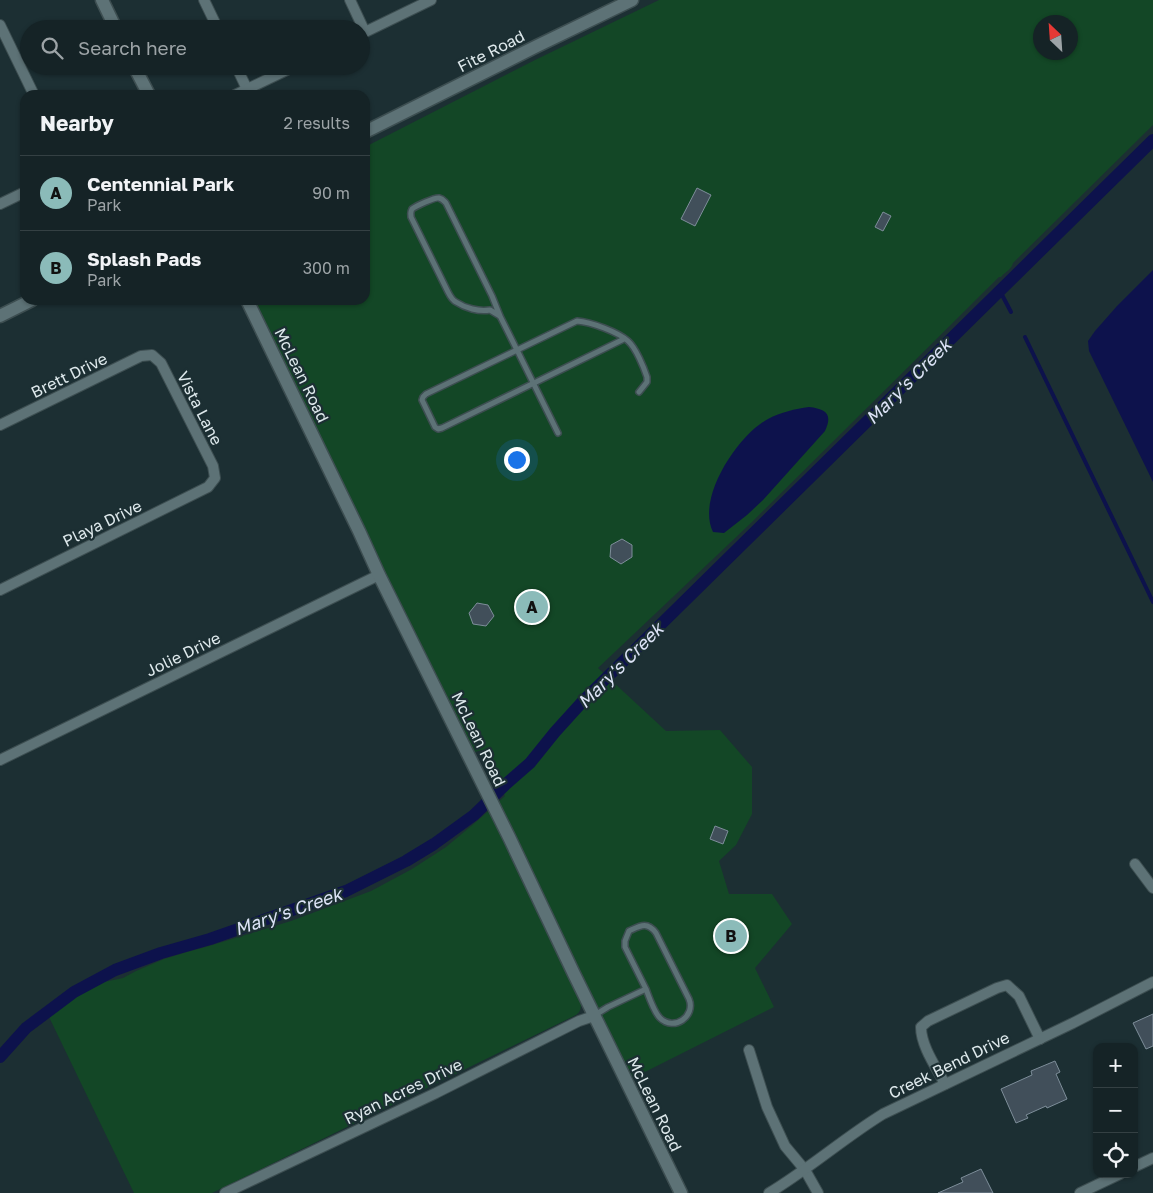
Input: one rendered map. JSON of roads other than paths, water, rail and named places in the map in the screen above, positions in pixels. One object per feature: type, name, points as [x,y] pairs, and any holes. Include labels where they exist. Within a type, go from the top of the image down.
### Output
[{"type":"street","points":[[102,0],[112,20]]},
{"type":"street","points":[[204,0],[214,20]]},
{"type":"street","points":[[350,0],[358,20]]},
{"type":"street","points":[[370,30],[431,0]]},
{"type":"street","name":"Fite Road","points":[[370,129],[632,0]]},
{"type":"street","points":[[1,29],[20,67]]},
{"type":"street","points":[[24,75],[32,90]]},
{"type":"street","points":[[138,75],[146,90]]},
{"type":"street","points":[[240,75],[247,89],[276,75]]},
{"type":"street","points":[[0,204],[20,194]]},
{"type":"street","points":[[0,316],[22,305]]},
{"type":"street","name":"McLean Road","points":[[249,305],[681,1193]]},
{"type":"street","name":"Brett Drive","points":[[0,425],[141,356],[152,355]]},
{"type":"street","name":"Vista Lane","points":[[152,355],[161,363],[213,466],[215,478]]},
{"type":"street","name":"Playa Drive","points":[[0,590],[208,487],[215,478]]},
{"type":"street","name":"Jolie Drive","points":[[0,760],[380,575]]},
{"type":"street","points":[[1135,864],[1153,888]]},
{"type":"street","name":"Creek Bend Drive","points":[[769,1193],[805,1170],[858,1130],[883,1114],[1040,1039],[1153,982]]},
{"type":"street","points":[[945,1084],[924,1044],[921,1036],[921,1027],[928,1021],[997,988],[1008,986],[1019,996],[1040,1039]]},
{"type":"street","name":"Ryan Acres Drive","points":[[225,1193],[436,1093],[579,1020],[594,1016]]},
{"type":"street","points":[[749,1050],[767,1107],[785,1146],[805,1170],[818,1193]]},
{"type":"street","points":[[1138,1165],[1153,1158]]},
{"type":"street","points":[[1080,1193],[1112,1178]]},
{"type":"lane","points":[[500,316],[490,310],[476,310],[454,301],[410,213],[412,210],[438,198],[446,204],[558,433]]},
{"type":"lane","points":[[624,339],[442,428],[438,429],[435,427],[422,400],[426,394],[576,321],[582,321],[610,330],[629,342],[647,377],[647,382],[639,392]]},
{"type":"lane","points":[[646,925],[656,933],[691,1004],[689,1013],[684,1019],[675,1024],[667,1022],[658,1014],[646,989],[625,947],[629,931],[646,925]]},
{"type":"lane","points":[[594,1016],[608,1007],[646,989]]},
{"type":"waterway","name":"Mary's Creek","points":[[0,1057],[26,1028],[74,992],[115,970],[346,891],[406,861],[434,844],[474,815],[530,763],[584,700],[1153,140]]},
{"type":"waterway","points":[[1000,291],[1011,312]]},
{"type":"waterway","points":[[1025,337],[1153,602]]},
{"type":"place","name":"Centennial Park","points":[[532,607]]},
{"type":"place","name":"Splash Pads","points":[[731,936]]}]
